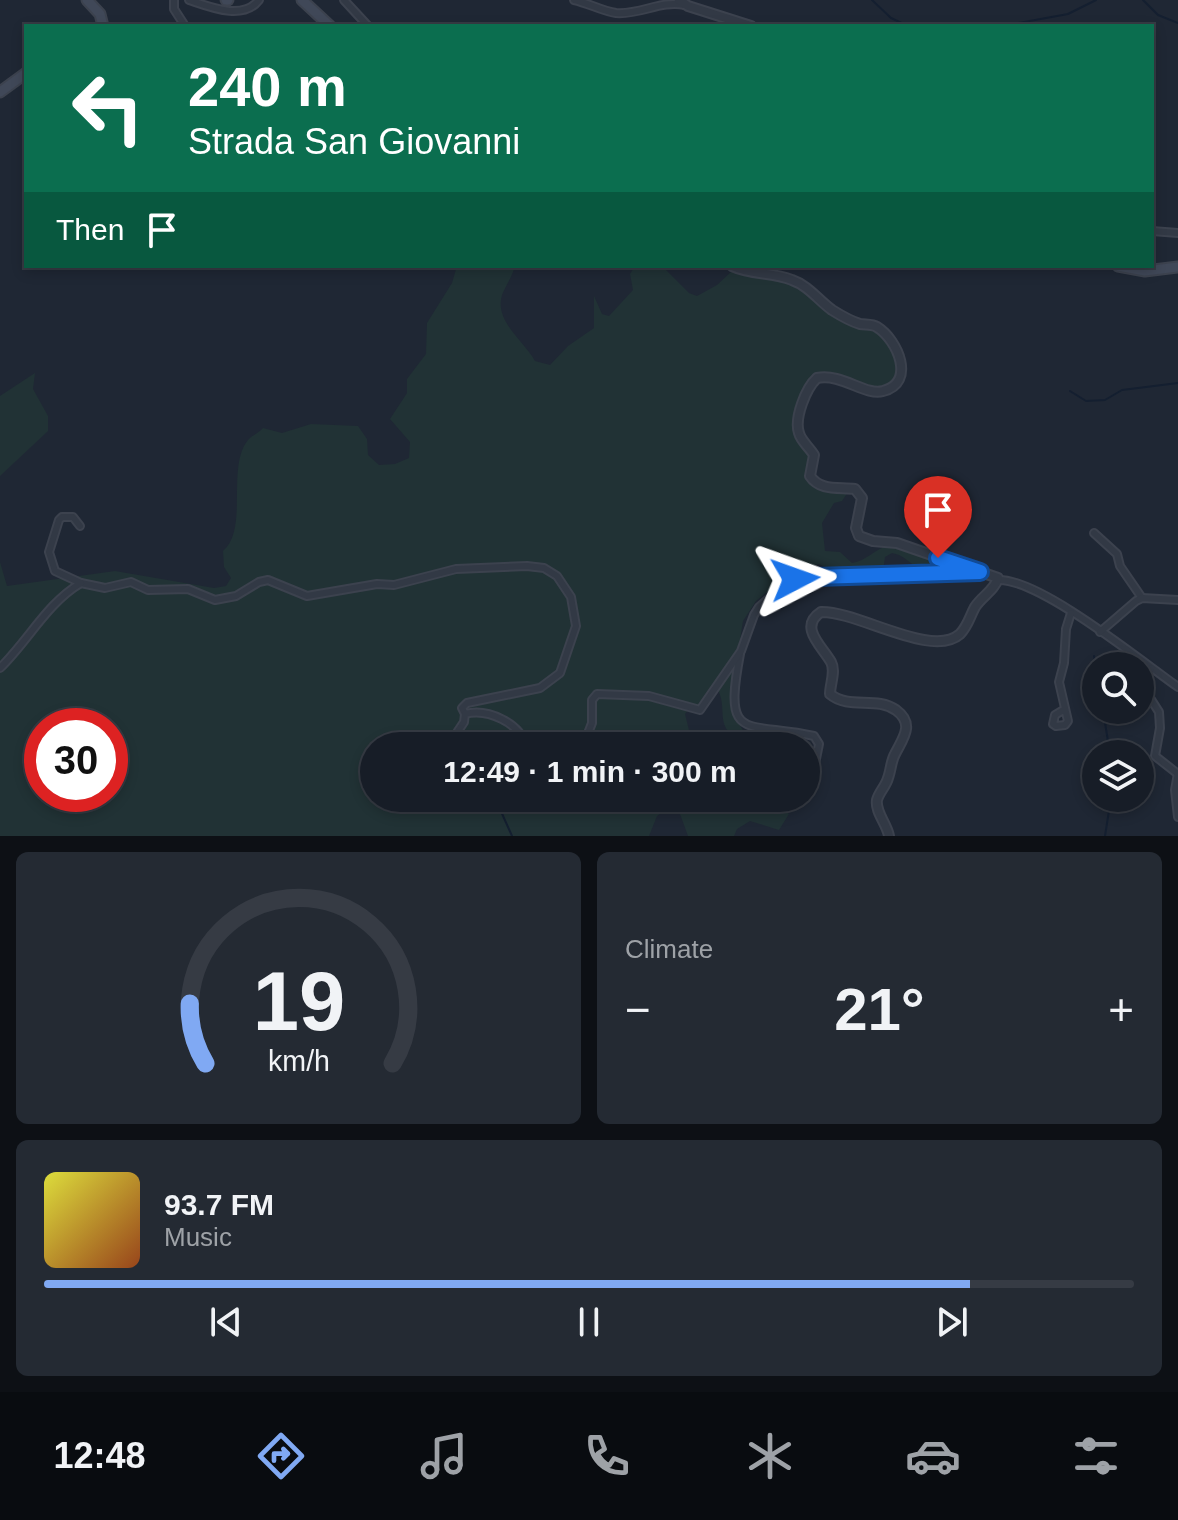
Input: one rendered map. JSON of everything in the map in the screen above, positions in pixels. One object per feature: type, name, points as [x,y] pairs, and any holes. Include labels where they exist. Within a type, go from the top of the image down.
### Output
[{"type":"main road","points":[[87,0],[100,14],[102,24]]},
{"type":"main road","points":[[302,0],[328,24]]},
{"type":"main road","points":[[0,92],[24,74]]},
{"type":"main road","points":[[1130,268],[1145,271],[1178,267]]},
{"type":"street","points":[[174,0],[174,9],[184,24]]},
{"type":"street","points":[[189,0],[237,11],[248,10],[259,0]]},
{"type":"street","points":[[344,0],[366,24]]},
{"type":"street","points":[[574,0],[616,13],[635,12],[658,3],[672,2],[745,24]]},
{"type":"street","points":[[679,0],[688,6]]},
{"type":"street","points":[[1154,231],[1178,233]]},
{"type":"street","points":[[741,268],[794,280],[833,311],[860,324],[875,326],[885,334],[902,365],[902,373],[892,387],[880,392],[844,379],[817,378],[810,386],[798,425],[800,436],[814,455],[810,476],[819,485],[855,489],[860,493],[862,498],[856,528],[864,539],[897,543],[996,576],[998,580],[1014,581],[1031,588],[1128,652]]},
{"type":"street","points":[[80,526],[69,515],[59,520],[49,559],[55,571],[81,583],[105,588],[131,582],[148,590],[188,589],[215,600],[236,596],[268,580],[307,596],[377,584],[394,585],[456,569],[544,568],[557,576],[571,597],[574,611],[576,626],[560,673],[540,688],[467,703],[462,708],[464,722],[457,732]]},
{"type":"street","points":[[1094,533],[1117,554],[1120,566],[1142,598]]},
{"type":"street","points":[[781,732],[756,729],[742,722],[736,714],[734,699],[741,651],[759,607],[795,579],[980,572]]},
{"type":"street","points":[[889,836],[877,799],[888,780],[895,754],[906,736],[907,725],[902,715],[886,705],[844,703],[830,694],[832,663],[817,643],[811,626],[812,619],[821,612],[841,614],[927,642],[943,642],[962,632],[978,603],[998,580]]},
{"type":"street","points":[[0,668],[20,649],[65,592],[81,583]]},
{"type":"street","points":[[1100,632],[1124,609],[1142,598],[1178,600]]},
{"type":"street","points":[[1065,709],[1059,682],[1071,613]]},
{"type":"street","points":[[588,732],[592,723],[592,700],[597,694],[649,696],[700,710],[741,651]]},
{"type":"street","points":[[1154,670],[1178,687]]},
{"type":"street","points":[[1154,707],[1160,718],[1155,756],[1178,773],[1175,790],[1178,817]]},
{"type":"street","points":[[465,714],[483,713],[516,726],[521,732]]},
{"type":"shaded area","points":[[456,268],[514,268],[502,295],[502,313],[535,361],[550,365],[568,346],[594,328],[594,296],[602,314],[609,316],[633,290],[630,274],[634,268],[664,268],[689,293],[697,296],[717,285],[732,271],[792,284],[857,326],[884,337],[896,360],[898,374],[880,386],[871,386],[830,373],[819,373],[803,392],[798,439],[811,459],[808,469],[810,482],[822,488],[848,492],[842,501],[834,503],[822,523],[825,551],[840,552],[852,563],[887,546],[894,546],[913,550],[962,570],[926,570],[892,553],[885,557],[883,572],[833,571],[819,564],[805,568],[790,566],[777,574],[772,588],[756,601],[743,621],[731,695],[736,719],[744,732],[729,732],[727,729],[718,690],[710,691],[685,714],[690,732],[360,732],[360,812],[662,812],[657,816],[649,836],[0,836],[0,562],[7,586],[115,571],[214,588],[226,586],[231,578],[224,567],[223,551],[231,541],[235,528],[238,466],[248,440],[263,428],[282,433],[311,424],[358,426],[367,439],[368,455],[379,465],[395,464],[409,458],[410,442],[390,419],[407,393],[407,379],[426,354],[427,323],[452,283]]},
{"type":"shaded area","points":[[35,373],[33,389],[48,416],[48,431],[0,476],[0,396]]},
{"type":"shaded area","points":[[674,812],[789,814],[779,830],[750,821],[737,829],[734,836],[688,836],[680,814]]},
{"type":"waterway","points":[[872,0],[891,18],[904,24]]},
{"type":"waterway","points":[[1013,24],[1068,14],[1096,0]]},
{"type":"waterway","points":[[1143,0],[1158,15],[1178,23]]},
{"type":"waterway","points":[[1070,391],[1086,401],[1105,400],[1122,390],[1178,383]]},
{"type":"waterway","points":[[1105,724],[1108,740]]},
{"type":"waterway","points":[[501,812],[512,836]]},
{"type":"waterway","points":[[1105,836],[1109,812]]},
{"type":"route","points":[[795,579],[980,572],[938,558]]}]
